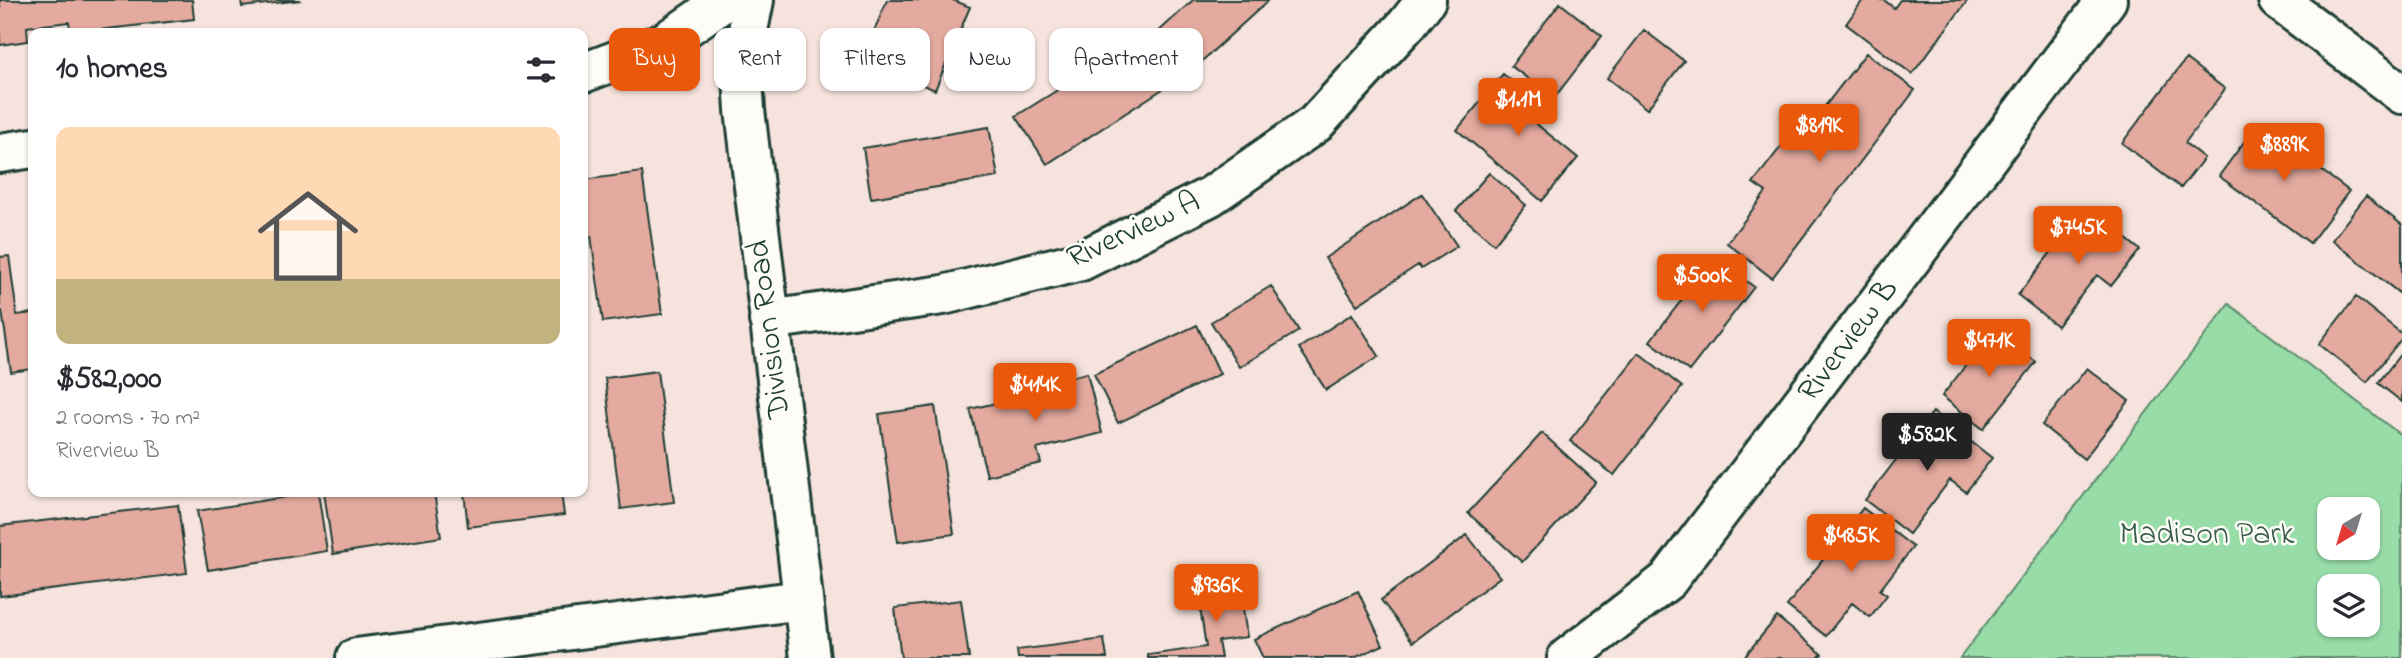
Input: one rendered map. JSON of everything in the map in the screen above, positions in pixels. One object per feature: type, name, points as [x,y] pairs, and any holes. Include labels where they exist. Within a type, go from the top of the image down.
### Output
[{"type":"street","points":[[588,71],[665,42],[726,0]]},
{"type":"street","name":"Division Road","points":[[754,0],[742,61],[745,110],[810,658]]},
{"type":"street","name":"Riverview A","points":[[769,320],[943,295],[1081,261],[1211,195],[1315,124],[1426,0]]},
{"type":"street","name":"Riverview B","points":[[1567,658],[1668,580],[2107,0]]},
{"type":"street","points":[[2278,0],[2402,94]]},
{"type":"street","points":[[0,153],[28,149]]},
{"type":"street","points":[[356,658],[802,600]]},
{"type":"green space","name":"Madison Park","points":[[2229,304],[2402,436],[2402,658],[1960,658]]},
{"type":"building","points":[[0,0],[192,0],[194,19],[116,28],[70,28],[69,22],[27,27],[28,41],[0,45]]},
{"type":"building","points":[[241,0],[301,0],[242,7]]},
{"type":"building","points":[[887,0],[953,0],[970,7],[961,28],[944,28],[944,69],[935,90],[930,88],[930,28],[875,28]]},
{"type":"building","points":[[1193,0],[1269,0],[1203,60],[1203,28],[1163,28]]},
{"type":"building","points":[[1863,0],[1884,0],[1894,8],[1900,0],[1968,0],[1912,74],[1846,24]]},
{"type":"building","points":[[1560,3],[1602,36],[1554,98],[1511,66]]},
{"type":"building","points":[[1644,30],[1684,61],[1647,109],[1607,78]]},
{"type":"building","points":[[1866,53],[1915,90],[1772,278],[1727,243],[1766,192],[1753,183],[1787,139],[1795,145]]},
{"type":"building","points":[[2186,59],[2225,89],[2185,143],[2204,158],[2181,188],[2122,143]]},
{"type":"building","points":[[1503,74],[1545,108],[1534,122],[1578,158],[1542,201],[1457,130]]},
{"type":"building","points":[[1056,91],[1160,91],[1047,164],[1016,116]]},
{"type":"building","points":[[2258,123],[2349,191],[2310,243],[2219,176]]},
{"type":"building","points":[[989,127],[998,177],[871,198],[863,148]]},
{"type":"building","points":[[642,172],[662,314],[603,322],[591,236],[588,236],[588,179]]},
{"type":"building","points":[[1489,173],[1526,205],[1494,244],[1456,211]]},
{"type":"building","points":[[1422,194],[1457,246],[1421,269],[1418,265],[1357,305],[1325,258]]},
{"type":"building","points":[[2366,196],[2402,225],[2402,289],[2399,293],[2332,240]]},
{"type":"building","points":[[2086,207],[2140,250],[2111,286],[2097,275],[2057,326],[2018,295]]},
{"type":"building","points":[[9,256],[17,315],[28,314],[28,370],[11,372],[0,311],[0,257]]},
{"type":"building","points":[[1715,257],[1754,287],[1689,371],[1650,341]]},
{"type":"building","points":[[1271,286],[1299,331],[1239,367],[1211,322]]},
{"type":"building","points":[[2356,297],[2402,334],[2402,338],[2367,382],[2319,344]]},
{"type":"building","points":[[1352,314],[1379,356],[1326,390],[1299,348]]},
{"type":"building","points":[[1197,325],[1220,374],[1118,423],[1094,374]]},
{"type":"building","points":[[1994,329],[2036,362],[1983,429],[1942,396]]},
{"type":"building","points":[[2402,352],[2402,402],[2378,383]]},
{"type":"building","points":[[1639,353],[1682,387],[1614,475],[1570,441]]},
{"type":"building","points":[[2087,368],[2129,401],[2084,459],[2042,425]]},
{"type":"building","points":[[657,371],[674,502],[621,509],[605,378]]},
{"type":"building","points":[[1087,373],[1102,433],[1037,449],[1041,463],[987,476],[970,409],[1022,397],[1020,390]]},
{"type":"building","points":[[935,406],[954,534],[898,542],[879,414]]},
{"type":"building","points":[[1933,412],[1992,458],[1966,492],[1950,480],[1909,534],[1865,500]]},
{"type":"building","points":[[1542,433],[1596,482],[1522,562],[1468,513]]},
{"type":"building","points":[[286,497],[319,497],[327,551],[208,570],[197,511]]},
{"type":"building","points":[[325,497],[435,497],[441,537],[333,554]]},
{"type":"building","points":[[465,497],[562,497],[564,515],[468,527]]},
{"type":"building","points":[[178,505],[187,573],[0,596],[0,526]]},
{"type":"building","points":[[1863,508],[1913,547],[1880,590],[1887,595],[1870,617],[1852,603],[1826,636],[1787,606]]},
{"type":"building","points":[[1467,535],[1500,577],[1413,642],[1381,600]]},
{"type":"building","points":[[1240,587],[1247,637],[1218,641],[1221,658],[1148,658],[1148,655],[1206,647],[1198,594]]},
{"type":"building","points":[[1358,591],[1383,645],[1354,658],[1263,658],[1254,639]]},
{"type":"building","points":[[961,600],[969,658],[901,658],[895,608]]},
{"type":"building","points":[[1777,617],[1822,654],[1818,658],[1743,658]]},
{"type":"building","points":[[1104,639],[1107,658],[1018,658],[1017,650]]}]
